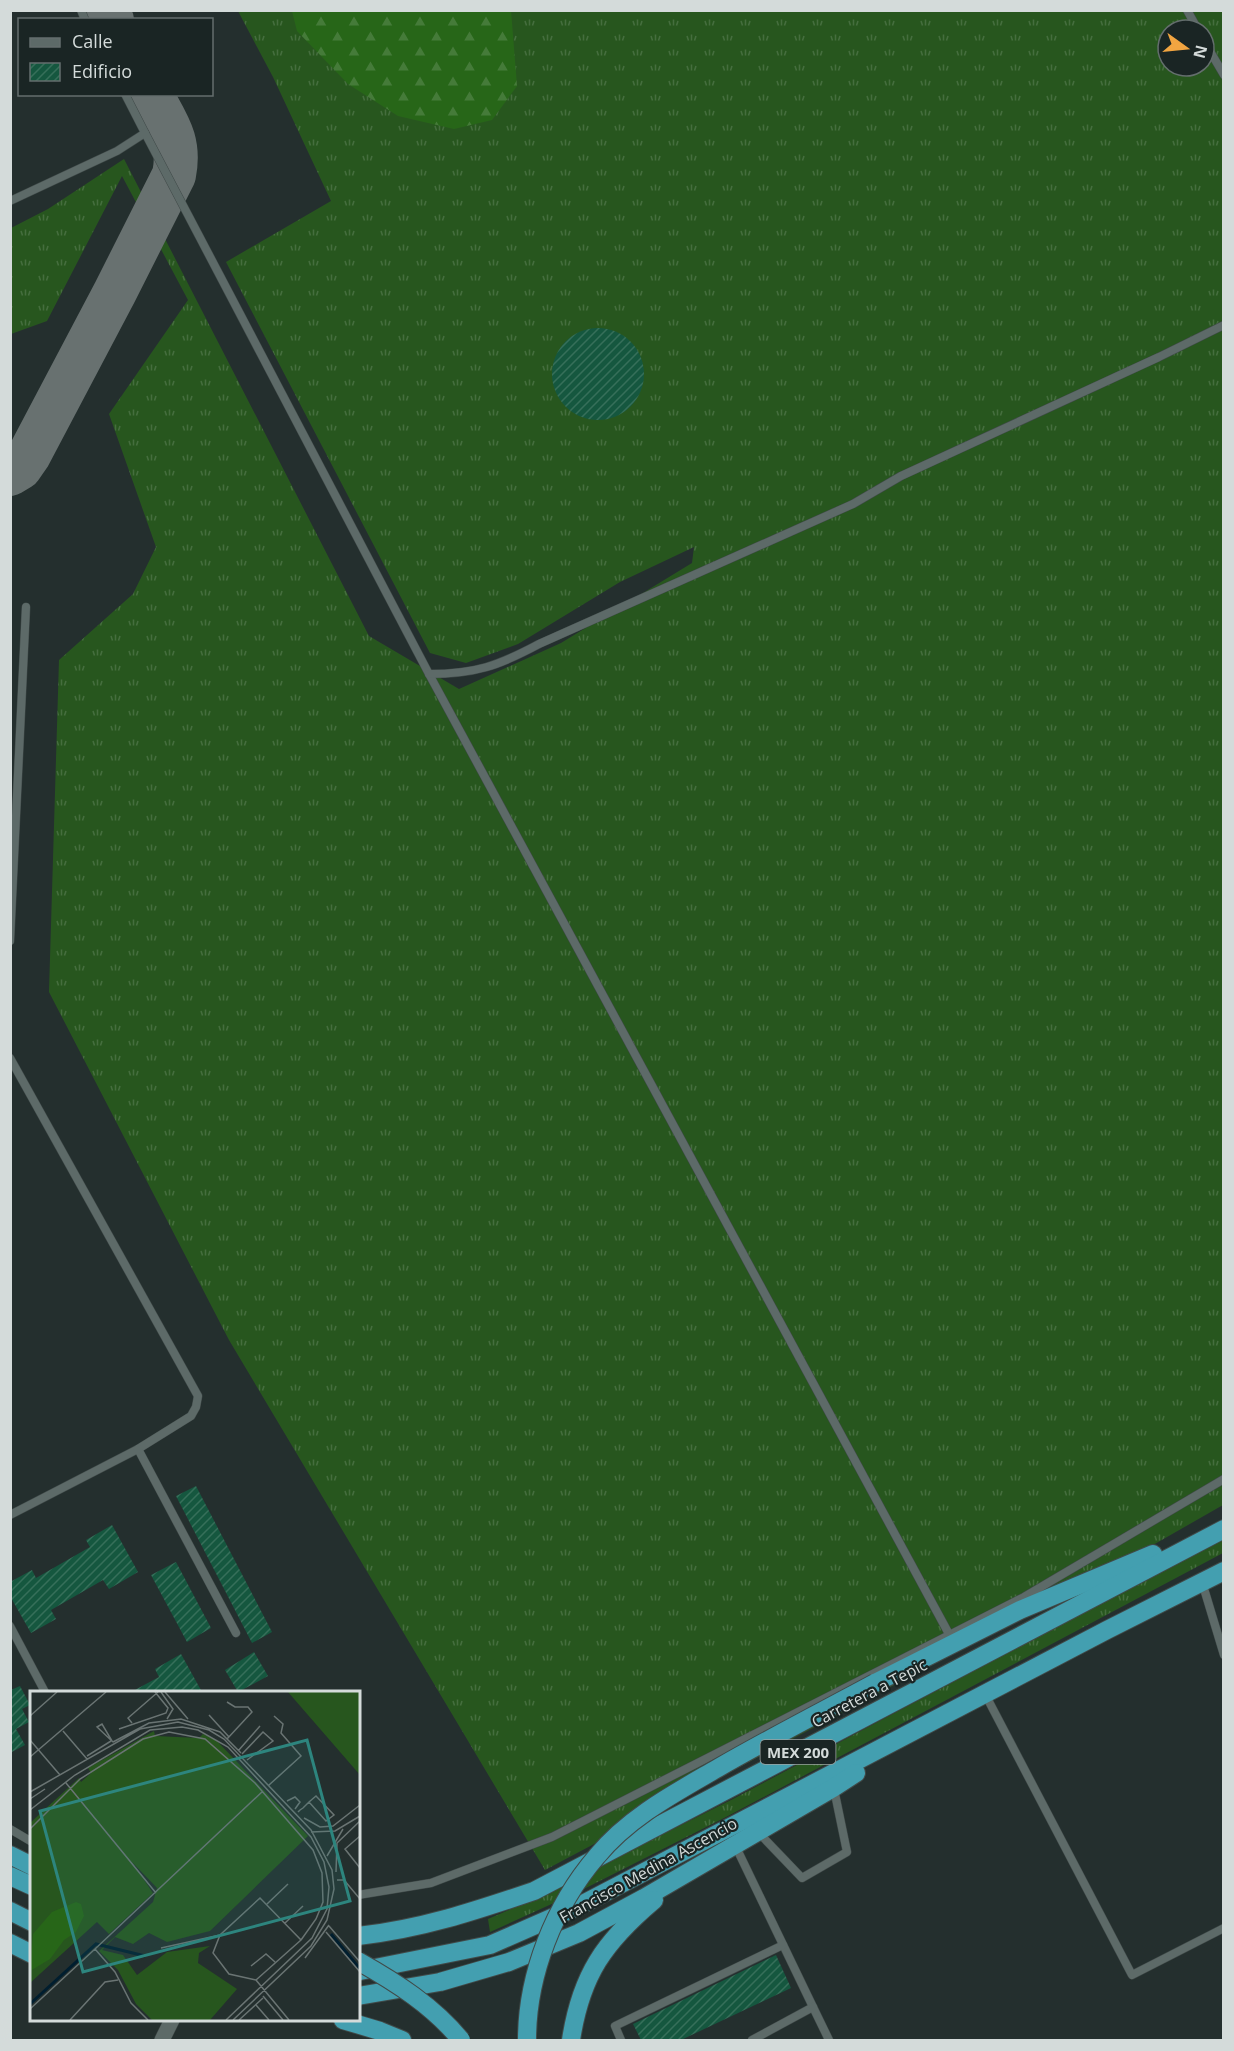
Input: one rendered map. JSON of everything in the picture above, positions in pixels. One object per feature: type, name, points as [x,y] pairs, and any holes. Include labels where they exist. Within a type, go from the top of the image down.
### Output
[{"type":"highway","points":[[527,2040],[527,2019],[535,1975],[551,1932],[573,1886],[598,1854],[659,1802],[767,1740],[875,1683],[1048,1598],[1224,1527]]},
{"type":"highway","name":"Carretera a Tepic","points":[[360,1936],[461,1916],[534,1891],[1224,1527]]},
{"type":"highway","name":"MEX 200","points":[[360,1971],[490,1945],[581,1905],[1224,1571]]},
{"type":"highway","name":"Francisco Medina Ascencio","points":[[360,1996],[440,1982],[509,1962],[579,1933],[833,1788],[932,1722]]},
{"type":"highway","points":[[10,1855],[30,1865]]},
{"type":"highway","points":[[571,2040],[575,2015],[588,1975],[603,1951],[652,1902],[701,1864]]},
{"type":"highway","points":[[10,1876],[30,1885]]},
{"type":"highway","points":[[10,1911],[30,1921]]},
{"type":"highway","points":[[10,1943],[30,1953]]},
{"type":"highway","points":[[360,1962],[390,1978],[425,2003],[461,2040]]},
{"type":"highway","points":[[349,2021],[402,2040]]},
{"type":"street","points":[[162,2040],[170,2021]]},
{"type":"lane","points":[[1216,61],[1224,75]]},
{"type":"lane","points":[[126,96],[429,674],[949,1634]]},
{"type":"lane","points":[[10,201],[117,152],[145,133]]},
{"type":"lane","points":[[429,674],[479,671],[512,658],[852,504],[901,476],[1224,325]]},
{"type":"lane","points":[[10,941],[26,608]]},
{"type":"lane","points":[[10,1058],[198,1396],[191,1416],[138,1449],[10,1515]]},
{"type":"lane","points":[[138,1449],[236,1633]]},
{"type":"lane","points":[[360,1894],[431,1883],[552,1837],[1024,1597],[1224,1479]]},
{"type":"lane","points":[[1202,1582],[1222,1638],[1224,1655]]},
{"type":"lane","points":[[10,1626],[44,1691]]},
{"type":"lane","points":[[985,1694],[1132,1975],[1224,1928]]},
{"type":"lane","points":[[758,1832],[802,1878],[848,1852],[833,1788]]},
{"type":"lane","points":[[10,1829],[30,1841]]},
{"type":"lane","points":[[735,1845],[828,2040]]},
{"type":"lane","points":[[621,2040],[615,2026],[783,1945]]},
{"type":"lane","points":[[752,2040],[813,2007]]},
{"type":"green space","points":[[238,11],[1221,11],[1224,15],[1223,1505],[1083,1585],[545,1870],[229,1340],[49,992],[59,660],[133,594],[156,547],[109,414],[188,300],[122,176],[47,321],[11,334],[11,228],[48,209],[124,159],[369,636],[459,689],[561,643],[692,563],[694,547],[620,582],[518,644],[466,663],[430,653],[226,262],[331,201],[273,77]]},
{"type":"green space","points":[[292,11],[511,11],[517,86],[492,120],[454,129],[398,116],[348,84],[297,31]]},
{"type":"green space","points":[[1223,1538],[1223,1553],[726,1817],[576,1893],[490,1932],[488,1919],[536,1898],[733,1799]]},
{"type":"building","points":[[589,328],[607,328],[624,335],[637,348],[644,365],[644,383],[637,400],[624,413],[607,420],[589,420],[572,413],[559,400],[552,383],[552,365],[559,348],[572,335]]},
{"type":"building","points":[[196,1486],[272,1632],[252,1643],[176,1496]]},
{"type":"building","points":[[112,1525],[138,1572],[109,1589],[103,1580],[51,1610],[56,1619],[31,1633],[10,1596],[10,1582],[32,1570],[36,1578],[90,1547],[86,1540]]},
{"type":"building","points":[[176,1562],[211,1628],[187,1642],[151,1575]]},
{"type":"building","points":[[254,1652],[268,1676],[237,1691],[225,1670]]},
{"type":"building","points":[[181,1654],[201,1691],[133,1691],[159,1677],[155,1669]]},
{"type":"building","points":[[20,1686],[30,1705],[22,1709],[29,1722],[16,1729],[25,1745],[10,1753],[10,1688],[11,1690]]},
{"type":"building","points":[[776,1955],[791,1988],[681,2040],[641,2040],[633,2024]]},
{"type":"taxiway","points":[[107,10],[111,18]]},
{"type":"taxiway","points":[[10,474],[20,468],[29,455],[174,175],[176,163],[174,142],[152,96]]}]
